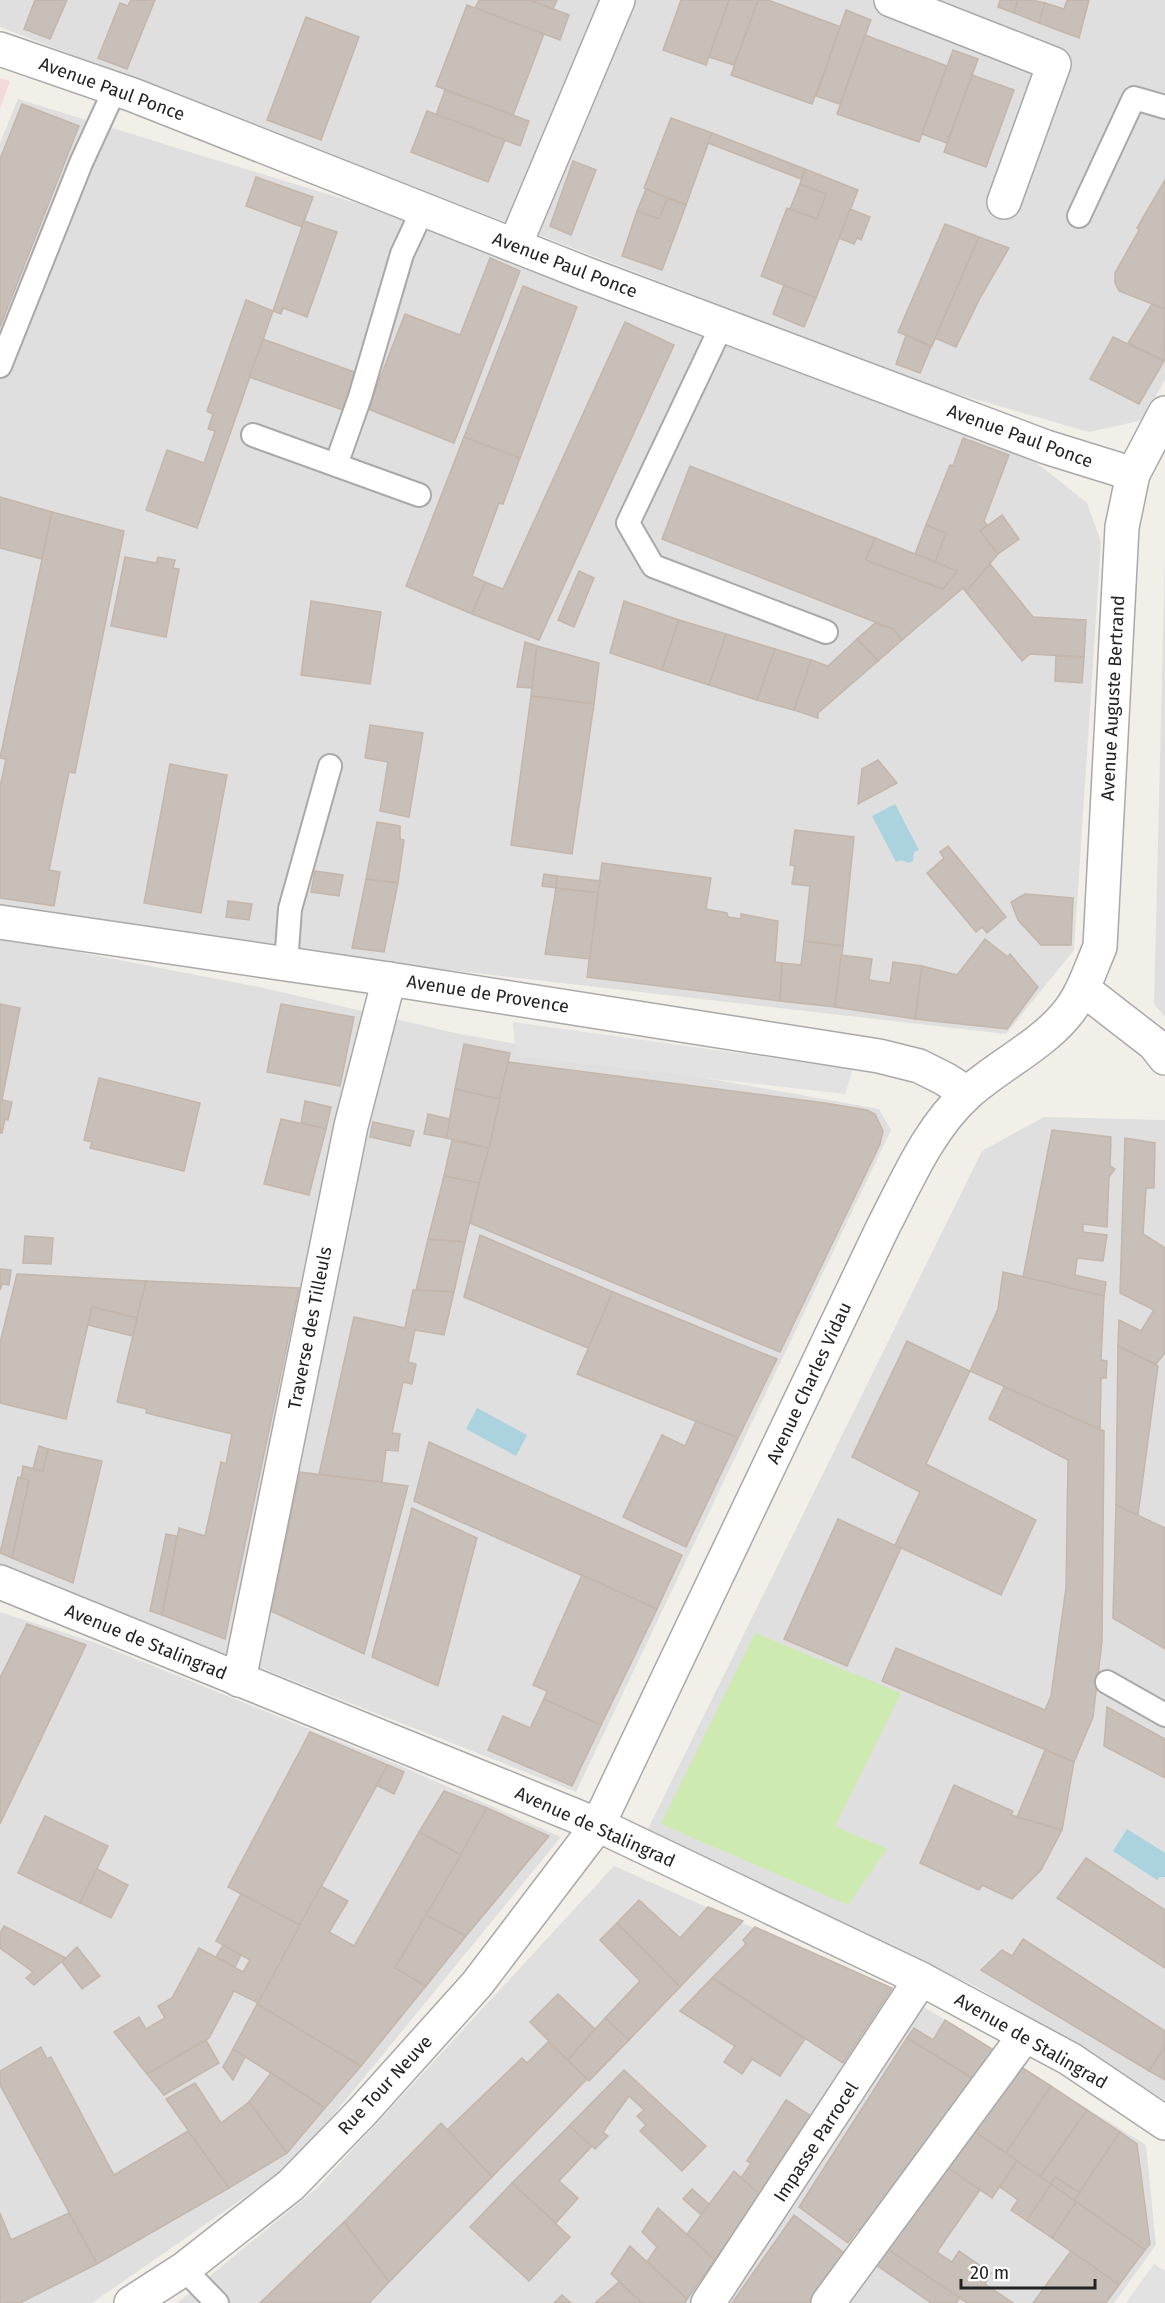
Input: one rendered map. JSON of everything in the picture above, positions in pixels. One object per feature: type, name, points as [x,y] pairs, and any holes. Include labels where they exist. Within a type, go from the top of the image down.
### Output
[{"type":"street","points":[[515,246],[618,0]]},
{"type":"street","points":[[891,0],[1054,64],[1004,201]]},
{"type":"street","name":"Avenue Paul Ponce","points":[[0,49],[115,89],[515,246],[1046,447],[1133,474]]},
{"type":"street","name":"Avenue Auguste Bertrand","points":[[1083,989],[1100,947],[1122,527],[1133,474],[1165,412]]},
{"type":"street","name":"Avenue de Provence","points":[[0,922],[389,979],[879,1056],[920,1066],[968,1094]]},
{"type":"street","name":"Traverse des Tilleuls","points":[[239,1680],[351,1126],[389,979]]},
{"type":"street","points":[[1083,989],[1154,1044],[1165,1058]]},
{"type":"street","name":"Avenue Charles Vidau","points":[[598,1825],[883,1227],[932,1135],[968,1094],[1034,1044],[1065,1017],[1083,989]]},
{"type":"street","name":"Avenue de Stalingrad","points":[[0,1582],[598,1825],[921,1979],[1070,2059],[1165,2123]]},
{"type":"street","name":"Rue Tour Neuve","points":[[131,2303],[184,2269],[291,2185],[362,2112],[477,1984],[598,1825]]},
{"type":"street","name":"Impasse Parrocel","points":[[708,2303],[921,1979]]},
{"type":"street","points":[[828,2303],[1025,2035]]},
{"type":"lane","points":[[0,366],[81,163],[115,89]]},
{"type":"lane","points":[[1079,216],[1134,98],[1165,107]]},
{"type":"lane","points":[[336,465],[360,397],[402,254],[423,209]]},
{"type":"lane","points":[[722,325],[628,523],[653,566],[826,632]]},
{"type":"lane","points":[[252,435],[419,495]]},
{"type":"lane","points":[[286,964],[291,909],[330,766]]},
{"type":"lane","points":[[1107,1682],[1165,1715]]},
{"type":"lane","points":[[184,2269],[217,2303]]},
{"type":"shaded area","points":[[0,0],[1165,0],[1165,379],[1143,420],[1089,432],[933,387],[0,27]]},
{"type":"shaded area","points":[[0,78],[10,81],[0,109]]},
{"type":"shaded area","points":[[18,99],[447,231],[609,300],[1037,463],[1087,503],[1101,542],[1074,950],[1006,1034],[396,964],[0,908],[0,143]]},
{"type":"shaded area","points":[[1165,556],[1165,1017],[1154,1004]]},
{"type":"shaded area","points":[[0,937],[264,988],[455,1033],[879,1109],[891,1130],[576,1792],[144,1622],[0,1573]]},
{"type":"shaded area","points":[[513,1022],[853,1069],[845,1094],[516,1056]]},
{"type":"shaded area","points":[[1044,1117],[1165,1120],[1165,2100],[977,1987],[646,1833],[982,1151]]},
{"type":"shaded area","points":[[0,1612],[96,1643],[401,1766],[561,1837],[294,2163],[92,2303],[0,2303]]},
{"type":"shaded area","points":[[614,1866],[903,1994],[1146,2145],[1156,2245],[1114,2303],[177,2303],[317,2188]]},
{"type":"shaded area","points":[[1154,2264],[1165,2271],[1165,2303],[1126,2303]]},
{"type":"green space","points":[[755,1633],[901,1693],[835,1826],[887,1849],[848,1905],[661,1824]]},
{"type":"water","points":[[895,804],[919,850],[914,852],[913,861],[909,863],[901,860],[896,862],[872,816]]},
{"type":"water","points":[[477,1408],[527,1435],[516,1456],[466,1429]]},
{"type":"water","points":[[1127,1829],[1165,1853],[1165,1877],[1157,1880],[1113,1851]]},
{"type":"building","points":[[35,0],[67,0],[50,39],[24,29]]},
{"type":"building","points":[[131,0],[155,0],[127,69],[98,58],[120,3],[128,6]]},
{"type":"building","points":[[479,0],[530,0],[569,15],[560,40],[475,8]]},
{"type":"building","points":[[530,0],[557,0],[553,9]]},
{"type":"building","points":[[681,0],[729,0],[706,65],[663,50]]},
{"type":"building","points":[[729,0],[758,0],[734,65],[709,57]]},
{"type":"building","points":[[758,0],[768,0],[841,27],[812,104],[731,75]]},
{"type":"building","points":[[1000,0],[1018,0],[1014,13],[998,7]]},
{"type":"building","points":[[1018,0],[1045,3],[1039,23],[1014,13]]},
{"type":"building","points":[[1067,0],[1089,0],[1079,38],[1039,23],[1045,3],[1064,9]]},
{"type":"building","points":[[467,5],[544,34],[513,115],[436,86]]},
{"type":"building","points":[[846,10],[871,20],[840,104],[816,96]]},
{"type":"building","points":[[306,17],[359,37],[321,140],[267,120]]},
{"type":"building","points":[[865,35],[947,66],[919,142],[837,114]]},
{"type":"building","points":[[953,50],[978,59],[947,143],[922,134]]},
{"type":"building","points":[[972,75],[1014,90],[986,167],[944,152]]},
{"type":"building","points":[[445,90],[529,121],[520,146],[436,115]]},
{"type":"building","points":[[22,104],[79,126],[0,327],[0,159]]},
{"type":"building","points":[[427,111],[505,140],[488,182],[411,152]]},
{"type":"building","points":[[671,118],[712,133],[686,205],[644,188]]},
{"type":"building","points":[[712,133],[805,169],[801,179],[708,143]]},
{"type":"building","points":[[573,161],[596,170],[571,235],[550,226]]},
{"type":"building","points":[[805,169],[858,190],[816,298],[761,276],[787,208],[817,219],[826,194],[800,184]]},
{"type":"building","points":[[256,177],[313,197],[302,227],[246,206]]},
{"type":"building","points":[[1165,180],[1165,309],[1119,291],[1115,283],[1115,273],[1139,230],[1137,228]]},
{"type":"building","points":[[800,184],[826,194],[817,219],[790,209]]},
{"type":"building","points":[[646,189],[668,198],[659,219],[637,211]]},
{"type":"building","points":[[668,198],[686,205],[662,270],[622,256],[637,211],[659,219]]},
{"type":"building","points":[[850,209],[870,217],[861,240],[857,238],[854,244],[839,238]]},
{"type":"building","points":[[304,221],[337,232],[307,317],[283,308],[281,314],[273,311]]},
{"type":"building","points":[[945,224],[979,237],[932,346],[898,332]]},
{"type":"building","points":[[979,237],[1009,248],[980,298],[956,347],[935,338]]},
{"type":"building","points":[[490,258],[520,271],[454,443],[368,409],[405,314],[460,335]]},
{"type":"building","points":[[784,285],[816,298],[804,327],[773,314]]},
{"type":"building","points":[[523,286],[577,307],[520,458],[464,437]]},
{"type":"building","points":[[246,300],[273,311],[197,528],[146,510],[167,450],[204,463],[215,431],[208,429],[213,414],[207,411]]},
{"type":"building","points":[[1152,304],[1165,309],[1164,361],[1128,343]]},
{"type":"building","points":[[625,322],[674,345],[539,640],[472,614],[485,582],[503,589]]},
{"type":"building","points":[[906,335],[931,347],[920,373],[896,364]]},
{"type":"building","points":[[1113,337],[1164,361],[1139,404],[1090,379]]},
{"type":"building","points":[[263,339],[357,373],[343,410],[249,377]]},
{"type":"building","points":[[464,437],[520,458],[503,504],[499,503],[472,576],[485,582],[472,614],[406,586]]},
{"type":"building","points":[[963,438],[1009,455],[984,521],[987,525],[980,531],[998,554],[966,592],[963,588],[902,640],[893,629],[662,539],[690,466],[875,538],[866,560],[943,589],[957,571],[935,562],[946,533],[926,525]]},
{"type":"building","points":[[0,497],[52,512],[42,559],[0,548]]},
{"type":"building","points":[[52,512],[124,531],[75,773],[69,772],[49,870],[60,872],[54,906],[0,898],[0,787],[6,759],[0,758]]},
{"type":"building","points":[[1002,515],[1019,539],[998,554],[980,531]]},
{"type":"building","points":[[926,525],[946,533],[935,562],[915,554]]},
{"type":"building","points":[[875,538],[957,571],[943,589],[866,560]]},
{"type":"building","points":[[125,557],[156,563],[158,557],[175,560],[173,568],[179,569],[166,637],[111,626]]},
{"type":"building","points":[[990,564],[1033,617],[1086,620],[1084,657],[1030,654],[1022,661],[966,592]]},
{"type":"building","points":[[579,571],[594,578],[574,627],[558,620]]},
{"type":"building","points":[[311,601],[381,612],[370,684],[301,675]]},
{"type":"building","points":[[624,601],[679,620],[662,670],[610,653]]},
{"type":"building","points":[[679,620],[726,634],[709,685],[662,670]]},
{"type":"building","points":[[875,623],[893,629],[902,640],[878,661],[857,639]]},
{"type":"building","points":[[726,634],[775,649],[757,700],[709,685]]},
{"type":"building","points":[[857,639],[878,661],[818,713],[818,718],[794,710],[811,660],[828,666]]},
{"type":"building","points":[[525,642],[537,646],[532,688],[517,687]]},
{"type":"building","points":[[537,646],[599,663],[594,704],[531,696]]},
{"type":"building","points":[[775,649],[811,660],[794,710],[757,700]]},
{"type":"building","points":[[1056,656],[1084,657],[1082,683],[1055,681]]},
{"type":"building","points":[[531,696],[594,704],[572,854],[511,845]]},
{"type":"building","points":[[370,725],[423,733],[409,817],[380,811],[388,762],[365,758]]},
{"type":"building","points":[[878,760],[897,783],[858,804],[862,769]]},
{"type":"building","points":[[170,764],[227,775],[201,913],[144,903]]},
{"type":"building","points":[[377,822],[400,826],[400,839],[404,840],[398,883],[366,879]]},
{"type":"building","points":[[795,830],[854,837],[843,946],[804,941],[810,886],[792,884],[795,866],[790,865]]},
{"type":"building","points":[[948,846],[1006,917],[987,933],[982,927],[976,932],[927,873],[944,858],[940,852]]},
{"type":"building","points":[[602,863],[711,878],[706,909],[727,913],[728,917],[741,919],[741,914],[778,921],[775,962],[782,963],[780,1001],[587,977]]},
{"type":"building","points":[[315,871],[343,875],[339,896],[311,892]]},
{"type":"building","points":[[544,874],[557,876],[556,888],[542,886]]},
{"type":"building","points":[[557,876],[600,881],[598,893],[556,888]]},
{"type":"building","points":[[366,879],[398,883],[384,952],[352,948]]},
{"type":"building","points":[[556,888],[598,893],[590,959],[545,954]]},
{"type":"building","points":[[1025,894],[1073,898],[1071,945],[1041,945],[1018,920],[1011,902]]},
{"type":"building","points":[[228,901],[252,904],[249,920],[226,917]]},
{"type":"building","points":[[985,939],[1008,957],[1010,954],[1038,987],[1007,1029],[915,1019],[922,966],[957,975]]},
{"type":"building","points":[[804,941],[843,946],[835,1007],[780,1001],[782,963],[801,965]]},
{"type":"building","points":[[841,955],[872,959],[869,980],[890,983],[893,962],[922,966],[915,1019],[835,1007]]},
{"type":"building","points":[[0,1004],[20,1008],[2,1100],[12,1102],[2,1133],[0,1133]]},
{"type":"building","points":[[281,1004],[354,1017],[340,1086],[267,1072]]},
{"type":"building","points":[[464,1044],[510,1053],[500,1099],[455,1089]]},
{"type":"building","points":[[508,1062],[825,1103],[867,1110],[875,1114],[883,1131],[880,1144],[780,1352],[470,1223]]},
{"type":"building","points":[[99,1078],[200,1103],[184,1171],[90,1148],[92,1142],[84,1140]]},
{"type":"building","points":[[455,1089],[500,1099],[489,1148],[446,1138]]},
{"type":"building","points":[[305,1101],[331,1107],[326,1129],[301,1123]]},
{"type":"building","points":[[428,1114],[450,1119],[446,1138],[424,1134]]},
{"type":"building","points":[[281,1119],[326,1129],[309,1195],[264,1184]]},
{"type":"building","points":[[373,1122],[414,1131],[410,1146],[370,1137]]},
{"type":"building","points":[[1052,1130],[1111,1137],[1110,1166],[1115,1169],[1109,1177],[1107,1227],[1083,1224],[1083,1232],[1107,1235],[1103,1261],[1077,1258],[1075,1275],[1106,1282],[1104,1296],[1023,1277]]},
{"type":"building","points":[[1125,1138],[1155,1143],[1154,1188],[1146,1188],[1143,1234],[1165,1248],[1165,1353],[1156,1364],[1118,1346],[1119,1320],[1141,1331],[1154,1310],[1120,1293]]},
{"type":"building","points":[[452,1140],[489,1148],[479,1183],[444,1176]]},
{"type":"building","points":[[444,1176],[479,1183],[465,1242],[428,1239]]},
{"type":"building","points":[[480,1235],[613,1292],[588,1348],[464,1297]]},
{"type":"building","points":[[25,1236],[53,1238],[51,1264],[23,1263]]},
{"type":"building","points":[[428,1239],[465,1242],[454,1292],[416,1290]]},
{"type":"building","points":[[0,1269],[11,1270],[9,1285],[2,1284],[0,1290]]},
{"type":"building","points":[[1003,1272],[1104,1296],[1101,1360],[1107,1361],[1106,1378],[1101,1378],[1100,1430],[970,1371],[998,1309]]},
{"type":"building","points":[[17,1274],[146,1281],[137,1318],[92,1307],[66,1419],[0,1403],[0,1343]]},
{"type":"building","points":[[146,1281],[299,1288],[225,1639],[162,1615],[179,1528],[205,1536],[221,1462],[226,1464],[232,1434],[146,1413],[147,1409],[117,1402]]},
{"type":"building","points":[[413,1290],[454,1292],[444,1335],[415,1330],[408,1362],[416,1364],[412,1384],[403,1382],[392,1433],[400,1434],[398,1451],[386,1450],[382,1482],[319,1474],[354,1317],[405,1328]]},
{"type":"building","points":[[613,1292],[777,1359],[738,1438],[577,1374]]},
{"type":"building","points":[[92,1307],[137,1318],[133,1336],[88,1325]]},
{"type":"building","points":[[907,1341],[970,1371],[926,1464],[1036,1520],[1001,1595],[895,1545],[920,1492],[852,1457]]},
{"type":"building","points":[[1118,1346],[1158,1366],[1138,1515],[1116,1505]]},
{"type":"building","points":[[1004,1387],[1104,1431],[1102,1641],[1093,1717],[1074,1762],[882,1681],[896,1648],[1045,1710],[1051,1696],[1066,1588],[1068,1460],[989,1419]]},
{"type":"building","points":[[696,1421],[738,1438],[686,1547],[623,1517],[662,1435],[685,1446]]},
{"type":"building","points":[[429,1442],[682,1555],[657,1609],[414,1501]]},
{"type":"building","points":[[39,1446],[48,1449],[43,1471],[33,1469]]},
{"type":"building","points":[[48,1449],[102,1461],[73,1583],[12,1558],[29,1480],[21,1478],[23,1466],[43,1471]]},
{"type":"building","points":[[300,1472],[408,1486],[364,1654],[271,1611]]},
{"type":"building","points":[[18,1477],[29,1480],[12,1558],[0,1553]]},
{"type":"building","points":[[1116,1505],[1165,1528],[1165,1649],[1113,1618]]},
{"type":"building","points":[[412,1508],[477,1538],[438,1686],[372,1657]]},
{"type":"building","points":[[838,1519],[901,1548],[847,1666],[784,1639]]},
{"type":"building","points":[[166,1534],[177,1536],[162,1615],[150,1611]]},
{"type":"building","points":[[582,1575],[657,1609],[601,1725],[544,1699],[547,1691],[533,1685]]},
{"type":"building","points":[[27,1624],[86,1645],[0,1824],[0,1678]]},
{"type":"building","points":[[544,1699],[601,1725],[572,1786],[488,1750],[503,1716],[530,1728]]},
{"type":"building","points":[[1107,1707],[1165,1739],[1165,1778],[1104,1746]]},
{"type":"building","points":[[310,1732],[388,1765],[300,1925],[228,1887]]},
{"type":"building","points":[[1045,1750],[1074,1762],[1062,1830],[1017,1817]]},
{"type":"building","points":[[388,1765],[404,1772],[394,1794],[376,1785]]},
{"type":"building","points":[[954,1785],[1013,1811],[1011,1815],[1062,1830],[1041,1870],[1012,1899],[982,1885],[979,1890],[920,1863]]},
{"type":"building","points":[[444,1791],[487,1808],[461,1855],[419,1832]]},
{"type":"building","points":[[487,1808],[549,1836],[466,1936],[426,1915]]},
{"type":"building","points":[[45,1816],[108,1846],[80,1903],[18,1873]]},
{"type":"building","points":[[419,1832],[461,1855],[395,1968],[426,1986],[361,2066],[257,2004],[321,1886],[348,1901],[329,1932],[354,1946]]},
{"type":"building","points":[[1086,1858],[1165,1910],[1165,1968],[1057,1898]]},
{"type":"building","points":[[97,1869],[128,1885],[111,1918],[80,1903]]},
{"type":"building","points":[[241,1894],[300,1925],[258,2003],[234,1991],[209,2038],[147,2074],[114,2032],[139,2017],[146,2029],[165,2018],[158,2006],[172,1998],[199,1948],[243,1972],[250,1960],[216,1941]]},
{"type":"building","points":[[639,1900],[680,1938],[708,1907],[743,1921],[680,1987],[617,1923]]},
{"type":"building","points":[[426,1915],[466,1936],[426,1986],[395,1968]]},
{"type":"building","points":[[617,1923],[680,1987],[629,2040],[605,2018],[640,1981],[600,1940]]},
{"type":"building","points":[[4,1926],[66,1958],[34,1985],[26,1978],[33,1972],[0,1948],[0,1933]]},
{"type":"building","points":[[755,1927],[892,1988],[843,2063],[712,1978],[746,1944],[743,1940]]},
{"type":"building","points":[[1023,1939],[1165,2031],[1165,2046],[1149,2071],[981,1970],[1002,1950],[1012,1956]]},
{"type":"building","points":[[223,1945],[241,1955],[235,1967],[216,1957]]},
{"type":"building","points":[[77,1947],[100,1976],[82,1989],[62,1962]]},
{"type":"building","points":[[712,1978],[805,2039],[780,2076],[752,2059],[742,2074],[724,2062],[735,2046],[680,2011]]},
{"type":"building","points":[[558,1994],[595,2029],[568,2060],[530,2022]]},
{"type":"building","points":[[257,2004],[361,2066],[325,2108],[233,2049]]},
{"type":"building","points":[[605,2018],[629,2040],[589,2081],[568,2060]]},
{"type":"building","points":[[945,2020],[997,2052],[977,2081],[907,2038],[914,2028],[933,2040]]},
{"type":"building","points":[[907,2038],[977,2081],[864,2234],[858,2229],[848,2243],[799,2207]]},
{"type":"building","points":[[206,2040],[219,2063],[164,2095],[147,2074]]},
{"type":"building","points":[[548,2042],[587,2079],[492,2177],[447,2130],[522,2058],[527,2063]]},
{"type":"building","points":[[1165,2046],[1165,2080],[1149,2071]]},
{"type":"building","points":[[41,2047],[47,2059],[51,2057],[114,2175],[188,2131],[229,2188],[97,2264],[0,2085],[0,2071]]},
{"type":"building","points":[[233,2049],[245,2057],[233,2080],[223,2067]]},
{"type":"building","points":[[1018,2065],[1051,2086],[1006,2153],[971,2129]]},
{"type":"building","points":[[624,2070],[706,2146],[682,2171],[640,2131],[646,2125],[637,2116],[644,2110],[629,2096],[603,2132],[608,2136],[595,2149],[569,2126]]},
{"type":"building","points":[[271,2073],[325,2108],[287,2153],[249,2102]]},
{"type":"building","points":[[195,2083],[221,2123],[249,2102],[287,2153],[229,2188],[166,2099]]},
{"type":"building","points":[[1051,2086],[1087,2110],[1040,2177],[1006,2153]]},
{"type":"building","points":[[786,2100],[811,2116],[760,2195],[741,2178],[751,2163],[747,2161]]},
{"type":"building","points":[[1087,2110],[1120,2132],[1080,2193],[1055,2177],[1051,2184],[1040,2177]]},
{"type":"building","points":[[441,2123],[492,2177],[389,2282],[344,2222]]},
{"type":"building","points":[[569,2126],[592,2146],[559,2181],[578,2198],[556,2223],[512,2183]]},
{"type":"building","points":[[971,2129],[1017,2161],[992,2198],[944,2165]]},
{"type":"building","points":[[1120,2132],[1137,2144],[1150,2244],[1145,2250],[1074,2200]]},
{"type":"building","points":[[1017,2161],[1051,2184],[1027,2221],[1011,2210],[1018,2200],[1000,2187]]},
{"type":"building","points":[[944,2165],[980,2190],[937,2252],[952,2262],[959,2251],[991,2273],[985,2284],[1013,2303],[967,2303],[884,2247]]},
{"type":"building","points":[[734,2171],[760,2195],[715,2260],[687,2234]]},
{"type":"building","points":[[1055,2177],[1080,2193],[1074,2200],[1051,2184]]},
{"type":"building","points":[[512,2183],[570,2237],[529,2281],[470,2227]]},
{"type":"building","points":[[1051,2184],[1076,2202],[1052,2238],[1027,2221]]},
{"type":"building","points":[[692,2189],[709,2204],[701,2215],[683,2199]]},
{"type":"building","points":[[1076,2202],[1145,2250],[1119,2285],[1052,2238]]},
{"type":"building","points":[[658,2208],[715,2260],[687,2299],[647,2262],[657,2247],[642,2232]]},
{"type":"building","points":[[0,2213],[11,2240],[69,2213],[97,2264],[20,2303],[0,2303]]},
{"type":"building","points":[[794,2215],[847,2255],[811,2303],[732,2303]]},
{"type":"building","points":[[344,2222],[389,2282],[369,2303],[260,2303]]},
{"type":"building","points":[[630,2246],[687,2299],[685,2303],[642,2303],[611,2274]]},
{"type":"building","points":[[884,2247],[960,2298],[956,2303],[931,2303],[872,2262]]},
{"type":"building","points":[[1071,2251],[1119,2285],[1106,2303],[1033,2303]]},
{"type":"building","points":[[619,2282],[642,2303],[595,2303]]},
{"type":"building","points":[[562,2295],[571,2303],[554,2303]]}]
